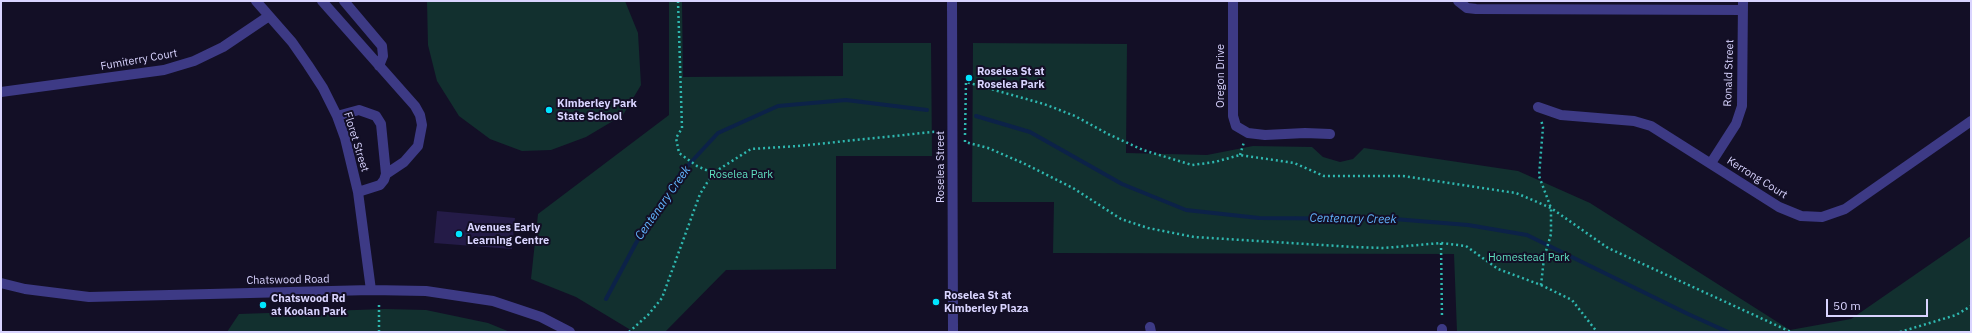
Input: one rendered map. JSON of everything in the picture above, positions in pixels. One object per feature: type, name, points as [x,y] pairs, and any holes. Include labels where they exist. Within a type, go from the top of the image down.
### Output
[{"type":"street","name":"Floret Street","points":[[256,1],[292,42],[323,88],[337,116],[345,138],[358,192],[371,290]]},
{"type":"street","points":[[322,1],[415,106],[420,115],[422,125],[418,146],[412,154],[386,174],[380,185],[358,192]]},
{"type":"street","points":[[344,1],[382,46],[383,56],[379,66]]},
{"type":"street","name":"Roselea Street","points":[[952,1],[953,332]]},
{"type":"street","name":"Oregon Drive","points":[[1233,1],[1233,116],[1236,126],[1248,133],[1266,135],[1305,132],[1330,134]]},
{"type":"street","points":[[1458,1],[1467,8],[1476,10],[1743,5]]},
{"type":"street","name":"Ronald Street","points":[[1711,163],[1736,124],[1742,106],[1743,5]]},
{"type":"street","name":"Fumiterry Court","points":[[1,92],[171,68],[194,61],[223,47],[269,16]]},
{"type":"street","name":"Kerrong Court","points":[[1538,107],[1561,115],[1634,121],[1652,126],[1779,207],[1801,216],[1822,217],[1845,209],[1971,121]]},
{"type":"street","points":[[337,116],[359,110],[376,116],[381,124],[386,174]]},
{"type":"street","name":"Chatswood Road","points":[[1,283],[25,289],[89,298],[371,290],[426,291],[478,297],[535,315],[570,332]]},
{"type":"path","points":[[678,1],[682,128],[676,138],[679,153],[697,166],[713,173]]},
{"type":"path","points":[[966,128],[966,82],[1044,104],[1075,116],[1108,134],[1143,150],[1192,165],[1215,162],[1240,155],[1294,163],[1324,176],[1403,176],[1516,193],[1551,208],[1608,248],[1791,332]]},
{"type":"path","points":[[1538,107],[1543,127],[1539,176],[1551,208],[1551,234],[1544,258],[1541,285]]},
{"type":"path","points":[[629,332],[648,315],[662,298],[700,194],[713,173],[751,149],[798,146],[936,131]]},
{"type":"path","points":[[965,142],[988,148],[1023,163],[1073,188],[1121,219],[1148,228],[1194,237],[1354,247],[1384,248],[1441,243],[1466,246],[1498,269],[1541,285],[1572,300],[1597,332]]},
{"type":"path","points":[[1441,243],[1442,330]]},
{"type":"path","points":[[379,304],[379,332]]},
{"type":"path","points":[[1900,332],[1956,315],[1971,306]]},
{"type":"green space","points":[[427,1],[625,1],[638,33],[641,85],[623,115],[586,137],[551,150],[522,151],[490,139],[459,116],[437,81],[428,45]]},
{"type":"green space","name":"Roselea Park","points":[[669,1],[682,1],[683,77],[843,76],[843,43],[931,43],[932,156],[836,156],[836,269],[726,270],[665,332],[634,332],[576,297],[531,279],[538,214],[669,115]]},
{"type":"green space","name":"Homestead Park","points":[[973,43],[1127,44],[1126,153],[1207,155],[1253,146],[1312,147],[1323,157],[1340,162],[1353,159],[1364,148],[1518,171],[1590,203],[1790,330],[1851,319],[1971,236],[1971,332],[1457,332],[1454,254],[1053,253],[1054,202],[972,202]]},
{"type":"green space","points":[[385,309],[426,310],[488,323],[510,332],[227,332],[239,314]]},
{"type":"building","points":[[437,211],[515,218],[512,249],[434,243]]},
{"type":"waterway","name":"Centenary Creek","points":[[606,299],[636,243],[680,174],[718,133],[778,106],[846,100],[927,110]]},
{"type":"waterway","name":"Centenary Creek","points":[[976,116],[1030,132],[1122,184],[1186,210],[1259,218],[1394,219],[1468,225],[1527,235],[1728,332]]},
{"type":"place","name":"Roselea St at Roselea Park","points":[[969,78]]},
{"type":"place","name":"Kimberley Park State School","points":[[549,110]]},
{"type":"place","name":"Avenues Early Learning Centre","points":[[459,234]]},
{"type":"place","name":"Roselea St at Kimberley Plaza","points":[[936,302]]},
{"type":"place","name":"Chatswood Rd at Koolan Park","points":[[263,305]]}]
